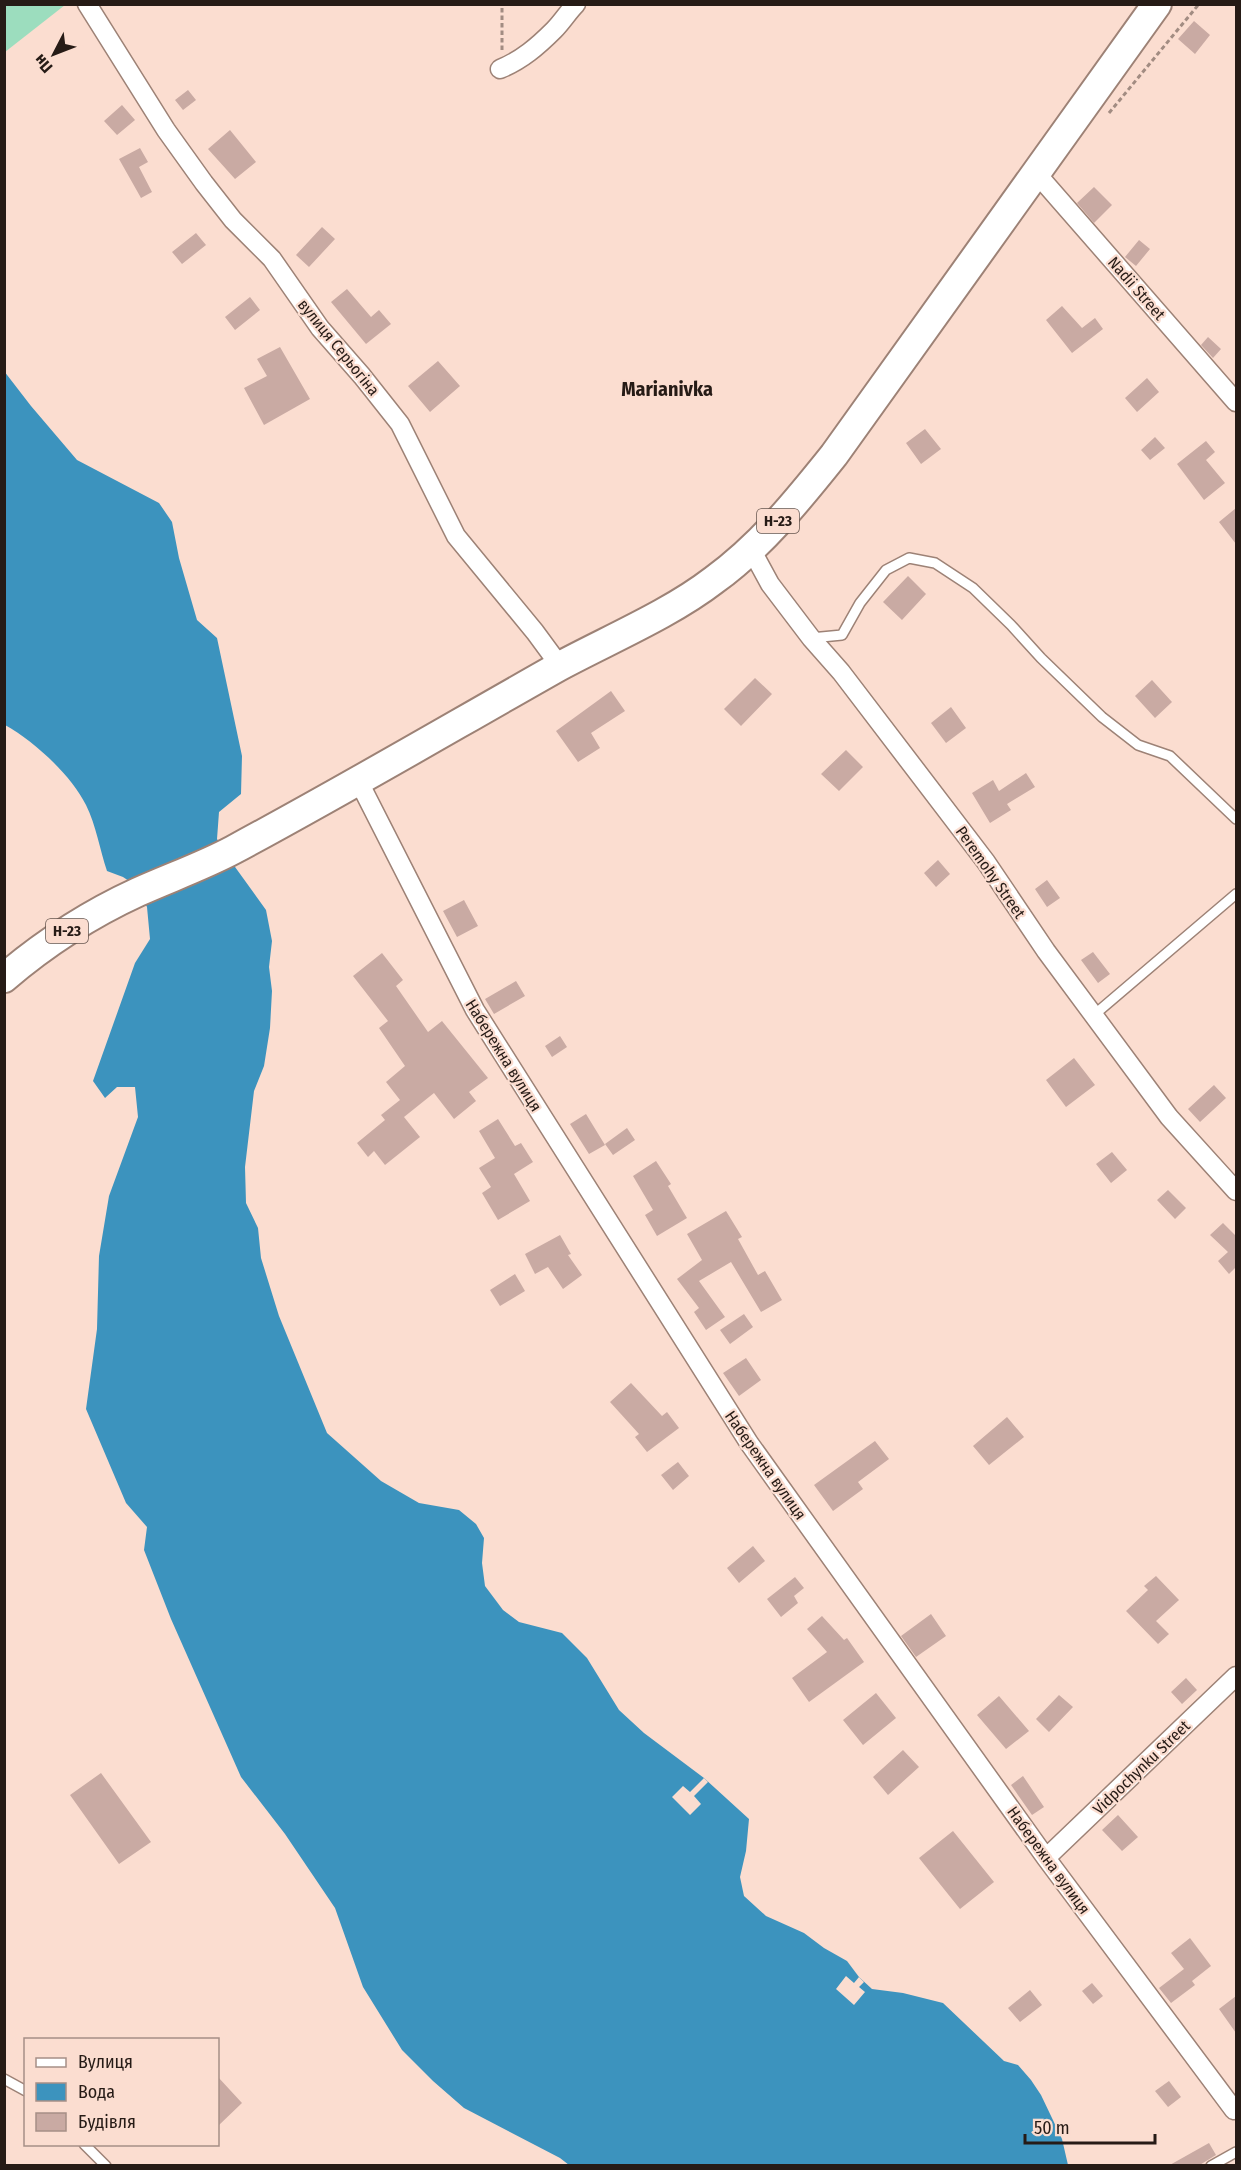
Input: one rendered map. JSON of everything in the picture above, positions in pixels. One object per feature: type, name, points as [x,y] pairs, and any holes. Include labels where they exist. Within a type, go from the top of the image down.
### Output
[{"type":"main road","name":"Н-23","points":[[4,978],[74,926],[136,893],[231,852],[560,666],[673,606],[704,587],[751,549],[791,508],[834,455],[1157,4]]},
{"type":"street","name":"вулиця Серьогіна","points":[[87,4],[166,130],[204,183],[233,220],[272,259],[320,328],[400,424],[456,536],[560,666]]},
{"type":"street","points":[[500,69],[518,62],[536,47],[576,4]]},
{"type":"street","name":"Nadii Street","points":[[1037,174],[1236,402]]},
{"type":"street","name":"Peremohy Street","points":[[751,549],[770,584],[811,638],[841,672],[986,862],[1046,951],[1169,1117],[1236,1191]]},
{"type":"street","name":"Набережна вулиця","points":[[358,780],[474,1010],[749,1443],[1046,1858],[1236,2110]]},
{"type":"street","name":"Vidpochynku Street","points":[[1046,1858],[1236,1676]]},
{"type":"lane","points":[[811,638],[842,635],[860,603],[886,570],[909,558],[935,563],[973,588],[1102,717],[1138,746],[1170,756],[1236,819]]},
{"type":"lane","points":[[1094,1015],[1236,894]]},
{"type":"lane","points":[[4,2079],[24,2090]]},
{"type":"lane","points":[[85,2146],[106,2166]]},
{"type":"lane","points":[[1211,2166],[1236,2152]]},
{"type":"path","points":[[500,69],[502,4]]},
{"type":"path","points":[[1109,113],[1199,4]]},
{"type":"green space","points":[[5,4],[65,4],[65,5],[5,52]]},
{"type":"water","points":[[4,371],[77,460],[159,503],[172,522],[179,558],[197,620],[217,638],[242,756],[241,794],[219,812],[217,839],[266,910],[272,941],[269,967],[272,991],[270,1028],[264,1066],[254,1091],[245,1167],[246,1203],[258,1228],[261,1258],[279,1316],[327,1433],[381,1481],[419,1503],[459,1510],[476,1524],[484,1538],[482,1563],[485,1586],[503,1610],[519,1622],[562,1633],[587,1658],[619,1710],[644,1733],[704,1778],[749,1819],[746,1851],[740,1877],[744,1896],[766,1916],[804,1933],[847,1961],[872,1989],[903,1993],[943,2003],[1004,2061],[1018,2065],[1041,2095],[1062,2139],[1068,2165],[569,2165],[560,2158],[464,2108],[402,2050],[363,1987],[335,1908],[285,1834],[241,1777],[171,1619],[144,1550],[147,1527],[126,1503],[86,1409],[97,1329],[99,1256],[109,1196],[138,1117],[135,1087],[117,1087],[105,1098],[93,1081],[135,963],[150,939],[147,907],[135,885],[107,871],[93,821],[71,782],[28,740],[5,725]]},
{"type":"pier","points":[[704,1778],[708,1782],[694,1796],[701,1804],[690,1815],[672,1797],[683,1786],[690,1792]]},
{"type":"pier","points":[[846,1976],[854,1983],[859,1977],[864,1982],[859,1987],[865,1992],[854,2005],[836,1989]]},
{"type":"building","points":[[1194,21],[1210,35],[1195,54],[1178,39]]},
{"type":"building","points":[[188,90],[196,100],[183,110],[175,100]]},
{"type":"building","points":[[122,105],[135,120],[117,135],[104,121]]},
{"type":"building","points":[[230,130],[256,162],[235,179],[208,149]]},
{"type":"building","points":[[140,148],[148,162],[139,167],[152,192],[141,198],[119,159]]},
{"type":"building","points":[[1094,187],[1112,205],[1094,223],[1077,203]]},
{"type":"building","points":[[322,227],[335,239],[309,267],[296,255]]},
{"type":"building","points":[[196,233],[206,245],[182,264],[172,252]]},
{"type":"building","points":[[1139,240],[1150,249],[1136,266],[1125,257]]},
{"type":"building","points":[[347,289],[371,317],[379,310],[391,324],[366,344],[331,302]]},
{"type":"building","points":[[250,297],[260,310],[235,330],[225,317]]},
{"type":"building","points":[[1062,306],[1082,328],[1095,318],[1103,329],[1072,353],[1046,320]]},
{"type":"building","points":[[1208,337],[1221,349],[1213,358],[1201,345]]},
{"type":"building","points":[[280,347],[310,399],[264,425],[244,388],[267,376],[257,359]]},
{"type":"building","points":[[438,361],[460,386],[430,412],[408,386]]},
{"type":"building","points":[[1147,378],[1159,392],[1137,412],[1125,398]]},
{"type":"building","points":[[925,429],[941,449],[921,464],[906,443]]},
{"type":"building","points":[[1155,437],[1165,448],[1150,460],[1141,450]]},
{"type":"building","points":[[1206,441],[1215,452],[1206,460],[1225,483],[1204,500],[1177,464]]},
{"type":"building","points":[[1236,508],[1236,544],[1219,522]]},
{"type":"building","points":[[908,576],[926,594],[902,620],[883,602]]},
{"type":"building","points":[[755,678],[772,694],[741,726],[724,709]]},
{"type":"building","points":[[1152,680],[1172,702],[1155,718],[1135,696]]},
{"type":"building","points":[[611,691],[625,711],[591,733],[600,748],[578,762],[556,731]]},
{"type":"building","points":[[951,707],[966,728],[946,743],[931,723]]},
{"type":"building","points":[[846,750],[863,767],[839,791],[821,774]]},
{"type":"building","points":[[1026,773],[1035,787],[1007,804],[1011,810],[990,823],[972,793],[993,780],[999,791]]},
{"type":"building","points":[[938,860],[950,874],[936,887],[924,873]]},
{"type":"building","points":[[1047,880],[1060,898],[1047,907],[1035,889]]},
{"type":"building","points":[[464,900],[478,926],[457,937],[443,911]]},
{"type":"building","points":[[1093,952],[1110,974],[1098,983],[1081,960]]},
{"type":"building","points":[[382,953],[403,980],[396,986],[428,1032],[442,1021],[488,1078],[469,1092],[476,1101],[454,1119],[434,1093],[404,1117],[420,1137],[385,1165],[374,1151],[368,1157],[357,1143],[385,1120],[381,1115],[400,1100],[386,1082],[405,1066],[379,1028],[388,1021],[353,976]]},
{"type":"building","points":[[516,981],[525,996],[494,1014],[485,999]]},
{"type":"building","points":[[560,1036],[567,1047],[552,1057],[545,1046]]},
{"type":"building","points":[[1074,1058],[1095,1085],[1066,1107],[1046,1080]]},
{"type":"building","points":[[1214,1085],[1226,1098],[1200,1122],[1188,1109]]},
{"type":"building","points":[[586,1114],[605,1145],[589,1154],[570,1124]]},
{"type":"building","points":[[498,1119],[515,1146],[521,1143],[533,1162],[514,1174],[530,1201],[498,1220],[482,1193],[491,1187],[479,1168],[495,1158],[479,1131]]},
{"type":"building","points":[[627,1128],[635,1140],[613,1155],[605,1144]]},
{"type":"building","points":[[1112,1152],[1127,1170],[1111,1183],[1096,1164]]},
{"type":"building","points":[[656,1161],[671,1184],[668,1186],[687,1218],[657,1236],[645,1215],[653,1210],[633,1176]]},
{"type":"building","points":[[1168,1190],[1186,1208],[1175,1219],[1157,1200]]},
{"type":"building","points":[[726,1211],[742,1237],[738,1239],[758,1275],[765,1271],[782,1300],[761,1312],[731,1262],[699,1281],[725,1317],[706,1330],[694,1312],[699,1308],[677,1279],[702,1260],[687,1234]]},
{"type":"building","points":[[1223,1223],[1236,1236],[1236,1267],[1229,1274],[1218,1261],[1228,1252],[1210,1235]]},
{"type":"building","points":[[560,1235],[571,1254],[568,1255],[582,1275],[563,1289],[548,1267],[535,1274],[525,1254]]},
{"type":"building","points":[[515,1274],[525,1291],[500,1306],[490,1290]]},
{"type":"building","points":[[744,1314],[753,1327],[730,1344],[720,1330]]},
{"type":"building","points":[[746,1358],[761,1380],[739,1396],[723,1373]]},
{"type":"building","points":[[631,1383],[662,1416],[667,1412],[679,1428],[647,1452],[635,1437],[639,1434],[610,1402]]},
{"type":"building","points":[[1007,1417],[1024,1437],[989,1465],[973,1446]]},
{"type":"building","points":[[875,1441],[889,1459],[858,1482],[863,1489],[833,1511],[814,1485]]},
{"type":"building","points":[[678,1462],[689,1476],[673,1490],[661,1475]]},
{"type":"building","points":[[753,1546],[765,1561],[739,1583],[727,1568]]},
{"type":"building","points":[[1156,1576],[1179,1600],[1156,1621],[1169,1634],[1158,1644],[1126,1611],[1148,1590],[1144,1586]]},
{"type":"building","points":[[795,1577],[804,1588],[794,1596],[798,1603],[781,1617],[767,1599]]},
{"type":"building","points":[[931,1614],[946,1636],[916,1657],[901,1636]]},
{"type":"building","points":[[822,1616],[844,1640],[847,1638],[864,1662],[809,1702],[792,1678],[827,1652],[807,1629]]},
{"type":"building","points":[[1186,1678],[1197,1690],[1182,1704],[1171,1692]]},
{"type":"building","points":[[876,1693],[896,1718],[863,1745],[843,1720]]},
{"type":"building","points":[[1059,1695],[1073,1707],[1049,1732],[1036,1719]]},
{"type":"building","points":[[999,1696],[1029,1731],[1006,1749],[977,1715]]},
{"type":"building","points":[[903,1750],[919,1767],[888,1795],[873,1777]]},
{"type":"building","points":[[101,1773],[151,1842],[119,1864],[70,1795]]},
{"type":"building","points":[[1023,1776],[1044,1807],[1032,1815],[1011,1785]]},
{"type":"building","points":[[1118,1815],[1138,1837],[1122,1851],[1102,1830]]},
{"type":"building","points":[[953,1831],[994,1882],[960,1909],[919,1858]]},
{"type":"building","points":[[1190,1938],[1211,1966],[1192,1981],[1195,1985],[1171,2003],[1159,1988],[1184,1969],[1171,1953]]},
{"type":"building","points":[[1092,1983],[1103,1996],[1093,2004],[1082,1991]]},
{"type":"building","points":[[1030,1990],[1042,2005],[1020,2022],[1008,2008]]},
{"type":"building","points":[[1236,1996],[1236,2033],[1219,2009]]},
{"type":"building","points":[[219,2078],[242,2103],[219,2125]]},
{"type":"building","points":[[1169,2081],[1181,2097],[1168,2107],[1155,2091]]},
{"type":"building","points":[[1209,2143],[1216,2155],[1198,2166],[1168,2166]]},
{"type":"district","name":"Marianivka","points":[[667,389]]}]
